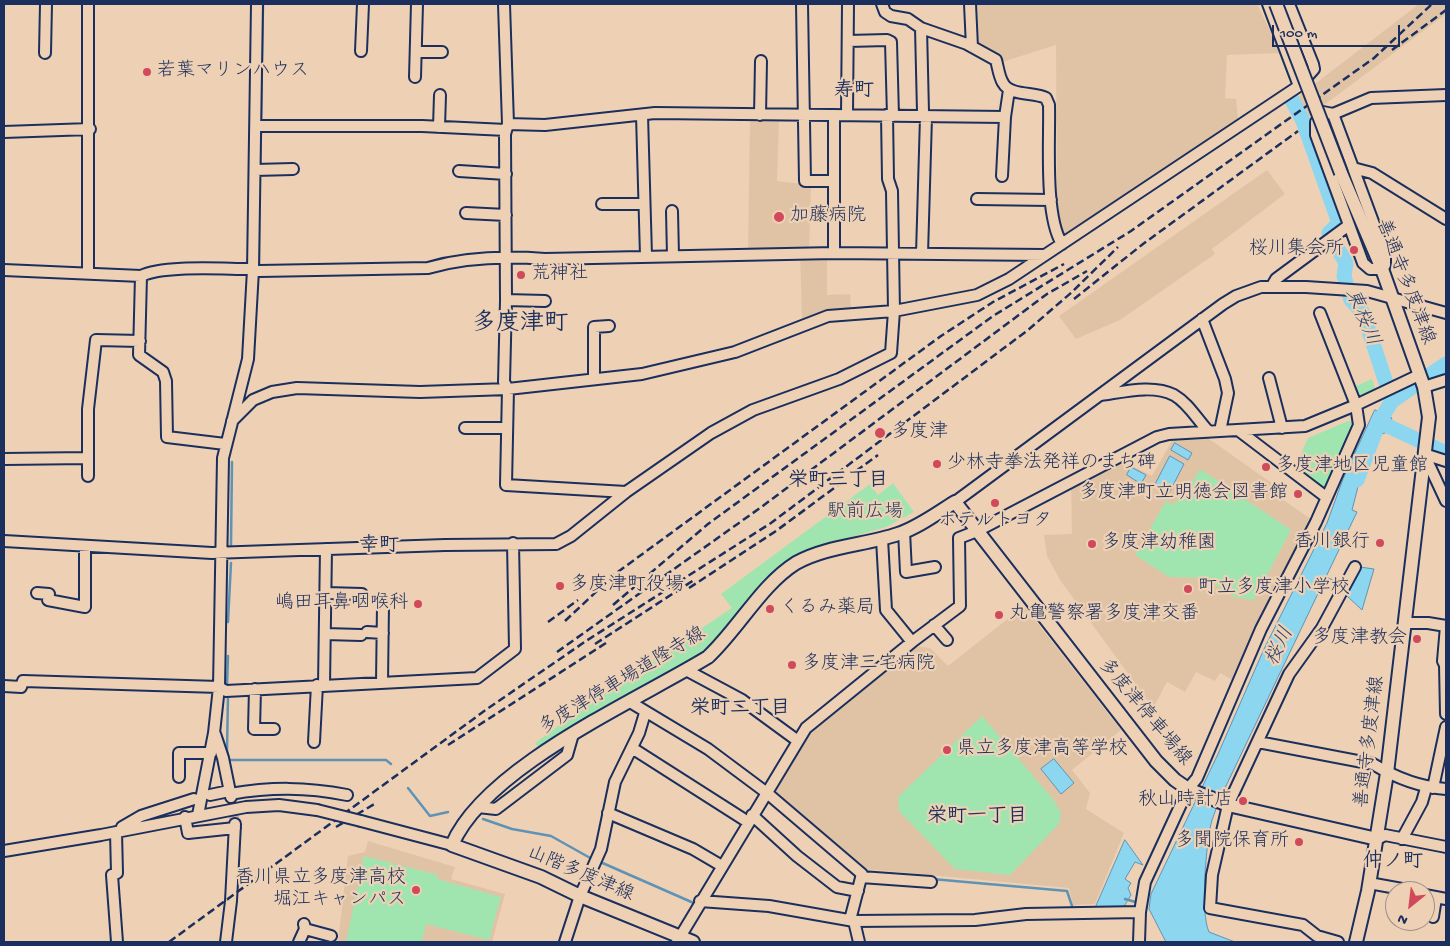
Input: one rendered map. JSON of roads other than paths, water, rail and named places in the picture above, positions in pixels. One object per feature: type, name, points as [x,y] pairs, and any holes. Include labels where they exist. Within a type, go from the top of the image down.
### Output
[{"type":"main road","name":"善通寺多度津線","points":[[1276,4],[1347,171],[1422,381],[1429,417],[1387,773],[1369,883],[1356,942]]},
{"type":"main road","name":"多度津停車場線","points":[[955,502],[1053,631],[1156,761],[1175,780],[1192,791],[1224,803],[1377,838]]},
{"type":"main road","name":"多度津停車場道隆寺線","points":[[452,845],[458,829],[478,807],[520,768],[573,734],[708,657],[723,643],[770,584],[784,572],[812,556],[904,532],[955,502]]},
{"type":"main road","name":"山階多度津線","points":[[452,845],[541,877],[679,940],[693,942]]},
{"type":"street","points":[[45,53],[46,4]]},
{"type":"street","points":[[88,4],[90,129],[88,274]]},
{"type":"street","points":[[198,815],[211,753],[219,687],[223,458],[248,358],[258,170],[256,126],[257,4]]},
{"type":"street","points":[[361,51],[363,4]]},
{"type":"street","points":[[415,77],[417,4]]},
{"type":"street","points":[[504,4],[507,127],[504,382],[508,388],[506,485],[626,492]]},
{"type":"street","points":[[802,4],[805,181],[834,181]]},
{"type":"street","points":[[847,115],[848,4]]},
{"type":"street","points":[[882,4],[885,12],[891,16],[908,19],[921,28],[972,47],[996,60],[1003,84],[1009,90],[1040,94],[1046,98],[1049,105],[1051,200],[1057,236],[1062,244]]},
{"type":"street","points":[[970,4],[972,47]]},
{"type":"street","points":[[1268,4],[1299,86]]},
{"type":"street","points":[[232,421],[250,402],[272,392],[297,388],[420,392],[508,388],[642,374],[680,367],[735,352],[828,316],[894,311],[977,295],[1009,279],[1046,255],[1299,86],[1314,69],[1289,4]]},
{"type":"street","points":[[921,28],[923,112],[926,117],[922,254]]},
{"type":"street","points":[[4,541],[221,553],[513,543],[556,544],[571,536],[626,492],[711,433],[753,410],[839,379],[891,354],[894,311],[892,191],[888,179],[891,42],[887,40],[848,41]]},
{"type":"street","points":[[416,52],[442,52]]},
{"type":"street","points":[[760,115],[761,61]]},
{"type":"street","points":[[1002,176],[1005,117],[1009,90]]},
{"type":"street","points":[[439,127],[440,95]]},
{"type":"street","points":[[1382,269],[1370,269],[1363,263],[1316,135],[1315,128],[1318,116],[1323,112],[1333,114],[1371,98],[1446,95]]},
{"type":"street","points":[[1333,114],[1347,171],[1372,173],[1446,219]]},
{"type":"street","points":[[256,126],[507,127],[642,115],[1005,117]]},
{"type":"street","points":[[642,115],[646,256]]},
{"type":"street","points":[[834,115],[834,252]]},
{"type":"street","points":[[4,132],[90,129]]},
{"type":"street","points":[[258,170],[293,169]]},
{"type":"street","points":[[460,171],[506,174]]},
{"type":"street","points":[[977,199],[1051,200]]},
{"type":"street","points":[[602,204],[644,204]]},
{"type":"street","points":[[672,211],[673,256]]},
{"type":"street","points":[[466,213],[506,215]]},
{"type":"street","points":[[1272,286],[1276,279],[1349,225]]},
{"type":"street","points":[[4,270],[141,276],[150,272],[428,268],[450,262],[506,258],[834,252],[1046,255]]},
{"type":"street","points":[[141,276],[140,355],[142,359],[157,366],[163,372],[166,381],[167,437],[225,444]]},
{"type":"street","points":[[955,502],[1202,319],[1236,296],[1261,287],[1272,286],[1360,290],[1446,313]]},
{"type":"street","points":[[506,300],[545,301]]},
{"type":"street","points":[[1139,942],[1140,912],[1145,882],[1192,791],[1262,629],[1359,425],[1356,405],[1320,313]]},
{"type":"street","points":[[1202,319],[1225,379],[1228,393],[1220,431]]},
{"type":"street","points":[[594,380],[594,327],[609,326]]},
{"type":"street","points":[[88,476],[88,409],[96,340],[140,341]]},
{"type":"street","points":[[1269,378],[1282,428]]},
{"type":"street","points":[[679,940],[700,901],[806,728],[912,642],[960,606],[959,538],[977,531],[1142,442],[1168,434],[1305,426],[1389,389],[1422,381],[1446,380]]},
{"type":"street","points":[[1100,395],[1159,390],[1174,395],[1189,408],[1208,431]]},
{"type":"street","points":[[238,392],[242,402],[250,402]]},
{"type":"street","points":[[465,428],[507,428]]},
{"type":"street","points":[[1238,430],[1326,497]]},
{"type":"street","points":[[1424,454],[1446,461]]},
{"type":"street","points":[[1424,454],[1446,501]]},
{"type":"street","points":[[4,459],[88,458]]},
{"type":"street","points":[[904,532],[906,572],[936,567]]},
{"type":"street","points":[[882,539],[886,610],[912,642]]},
{"type":"street","points":[[4,686],[21,687],[23,682],[219,687],[226,691],[477,678],[516,649],[513,543]]},
{"type":"street","points":[[37,593],[49,594],[48,600],[85,607],[85,546]]},
{"type":"street","points":[[314,742],[325,634],[326,549]]},
{"type":"street","points":[[1338,942],[1317,936],[1303,925],[1210,908],[1212,875],[1224,803],[1258,742],[1289,674],[1322,628],[1355,567]]},
{"type":"street","points":[[326,593],[362,594]]},
{"type":"street","points":[[382,682],[383,605]]},
{"type":"street","points":[[1405,623],[1428,623],[1446,626],[1443,661],[1445,665],[1446,714]]},
{"type":"street","points":[[934,625],[947,640]]},
{"type":"street","points":[[325,634],[383,633]]},
{"type":"street","points":[[686,670],[742,700],[798,741]]},
{"type":"street","points":[[254,689],[254,729],[274,729]]},
{"type":"street","points":[[630,702],[645,713],[708,749],[767,793],[862,874],[852,921],[859,942]]},
{"type":"street","points":[[565,942],[580,896],[601,849],[615,782],[632,748],[645,713]]},
{"type":"street","points":[[1402,839],[1429,788],[1446,727]]},
{"type":"street","points":[[214,733],[223,758],[230,794]]},
{"type":"street","points":[[478,807],[496,809],[567,755],[573,734]]},
{"type":"street","points":[[1258,742],[1373,764],[1387,773],[1429,788],[1446,790]]},
{"type":"street","points":[[632,748],[750,819],[837,887],[858,891]]},
{"type":"street","points":[[176,772],[180,753],[211,753]]},
{"type":"street","points":[[210,795],[255,790],[306,788],[347,795]]},
{"type":"street","points":[[114,832],[141,816],[194,799]]},
{"type":"street","points":[[4,850],[114,832],[185,817],[246,807],[280,805],[317,810],[452,845]]},
{"type":"street","points":[[608,813],[693,849],[722,866]]},
{"type":"street","points":[[185,817],[188,833],[235,826],[226,942]]},
{"type":"street","points":[[114,832],[117,872],[112,875],[117,942]]},
{"type":"street","points":[[1377,838],[1385,835],[1446,847]]},
{"type":"street","points":[[861,877],[932,882]]},
{"type":"street","points":[[1369,883],[1385,886]]},
{"type":"street","points":[[1435,912],[1441,898]]},
{"type":"street","points":[[700,901],[769,906],[852,921],[975,920],[1026,914],[1140,912]]},
{"type":"street","points":[[299,942],[305,926],[331,936]]},
{"type":"water","points":[[1375,410],[1392,418],[1385,433],[1378,435],[1369,444],[1352,510],[1357,512],[1223,792],[1212,820],[1204,894],[1206,923],[1209,932],[1235,942],[1166,942],[1149,909],[1151,894],[1218,754],[1264,649],[1327,523],[1343,479]]},
{"type":"water","points":[[1175,443],[1192,453],[1188,460],[1171,450]]},
{"type":"water","points":[[1170,456],[1184,464],[1169,493],[1155,485]]},
{"type":"water","points":[[1131,467],[1146,475],[1141,484],[1127,475]]},
{"type":"water","points":[[1360,567],[1374,569],[1362,610],[1346,595]]},
{"type":"water","points":[[1054,759],[1074,783],[1061,794],[1041,769]]},
{"type":"water","points":[[1125,840],[1143,865],[1135,862],[1125,879],[1131,883],[1128,888],[1131,895],[1123,908],[1096,911],[1096,906]]},
{"type":"waterway","points":[[261,122],[263,4]]},
{"type":"waterway","name":"東桜川","points":[[1292,100],[1303,121],[1339,223],[1329,233],[1346,263],[1344,276],[1351,300],[1363,313],[1392,401]]},
{"type":"waterway","points":[[260,167],[261,129]]},
{"type":"waterway","points":[[259,213],[259,264]]},
{"type":"waterway","points":[[1357,480],[1379,422],[1392,401],[1446,364]]},
{"type":"waterway","name":"桜川","points":[[1379,422],[1446,453]]},
{"type":"waterway","points":[[231,545],[232,462]]},
{"type":"waterway","points":[[228,622],[231,563]]},
{"type":"waterway","points":[[1325,577],[1337,583]]},
{"type":"waterway","points":[[227,686],[228,656]]},
{"type":"waterway","points":[[228,695],[227,751],[229,760],[386,760],[391,764]]},
{"type":"waterway","points":[[408,788],[430,816],[448,812]]},
{"type":"waterway","points":[[483,819],[512,829],[551,836],[592,859]]},
{"type":"waterway","points":[[598,861],[696,904]]},
{"type":"waterway","points":[[932,879],[1067,891],[1073,909]]},
{"type":"waterway","points":[[1125,899],[1139,903]]},
{"type":"tunnel","points":[[231,797],[235,824]]},
{"type":"railway","points":[[613,605],[708,524],[993,316],[1131,231],[1374,58],[1432,4]]},
{"type":"railway","points":[[1392,50],[1446,10]]},
{"type":"railway","points":[[1074,299],[1143,244],[1298,131]]},
{"type":"railway","points":[[169,942],[487,709],[586,641],[771,523],[1028,330],[1072,292],[1118,247]]},
{"type":"railway","points":[[565,621],[615,574],[941,336],[993,302],[1064,264]]},
{"type":"railway","points":[[557,652],[760,508],[1047,294],[1087,271]]},
{"type":"railway","points":[[856,471],[878,455]]},
{"type":"railway","points":[[689,588],[776,531],[841,483]]},
{"type":"railway","points":[[595,644],[694,580]]},
{"type":"railway","points":[[548,622],[578,600]]},
{"type":"railway","points":[[448,745],[606,643]]},
{"type":"railway","points":[[336,827],[376,803]]},
{"type":"place","name":"若葉マリンハウス","points":[[147,72]]},
{"type":"place","name":"加藤病院","points":[[779,217]]},
{"type":"place","name":"桜川集会所","points":[[1354,250]]},
{"type":"place","name":"荒神社","points":[[521,275]]},
{"type":"place","name":"多度津","points":[[880,433]]},
{"type":"place","name":"少林寺拳法発祥のまち碑","points":[[937,464]]},
{"type":"place","name":"多度津地区児童館","points":[[1266,467]]},
{"type":"place","name":"多度津町立明徳会図書館","points":[[1298,494]]},
{"type":"place","name":"ホテルトヨタ","points":[[995,503]]},
{"type":"place","name":"香川銀行","points":[[1380,543]]},
{"type":"place","name":"多度津幼稚園","points":[[1092,544]]},
{"type":"place","name":"多度津町役場","points":[[560,586]]},
{"type":"place","name":"町立多度津小学校","points":[[1188,589]]},
{"type":"place","name":"嶋田耳鼻咽喉科","points":[[418,604]]},
{"type":"place","name":"くるみ薬局","points":[[770,609]]},
{"type":"place","name":"丸亀警察署多度津交番","points":[[999,615]]},
{"type":"place","name":"多度津教会","points":[[1417,639]]},
{"type":"place","name":"多度津三宅病院","points":[[792,665]]},
{"type":"place","name":"県立多度津高等学校","points":[[947,750]]},
{"type":"place","name":"秋山時計店","points":[[1243,801]]},
{"type":"place","name":"多聞院保育所","points":[[1299,842]]},
{"type":"place","name":"香川県立多度津高校 堀江キャンパス","points":[[416,890]]},
{"type":"district","name":"寿町","points":[[854,92]]},
{"type":"district","name":"多度津町","points":[[520,325]]},
{"type":"district","name":"栄町三丁目","points":[[838,482]]},
{"type":"district","name":"幸町","points":[[379,547]]},
{"type":"district","name":"栄町二丁目","points":[[740,710]]},
{"type":"district","name":"栄町一丁目","points":[[977,818]]},
{"type":"district","name":"仲ノ町","points":[[1393,863]]},
{"type":"park label","name":"駅前広場","points":[[865,513]]}]
